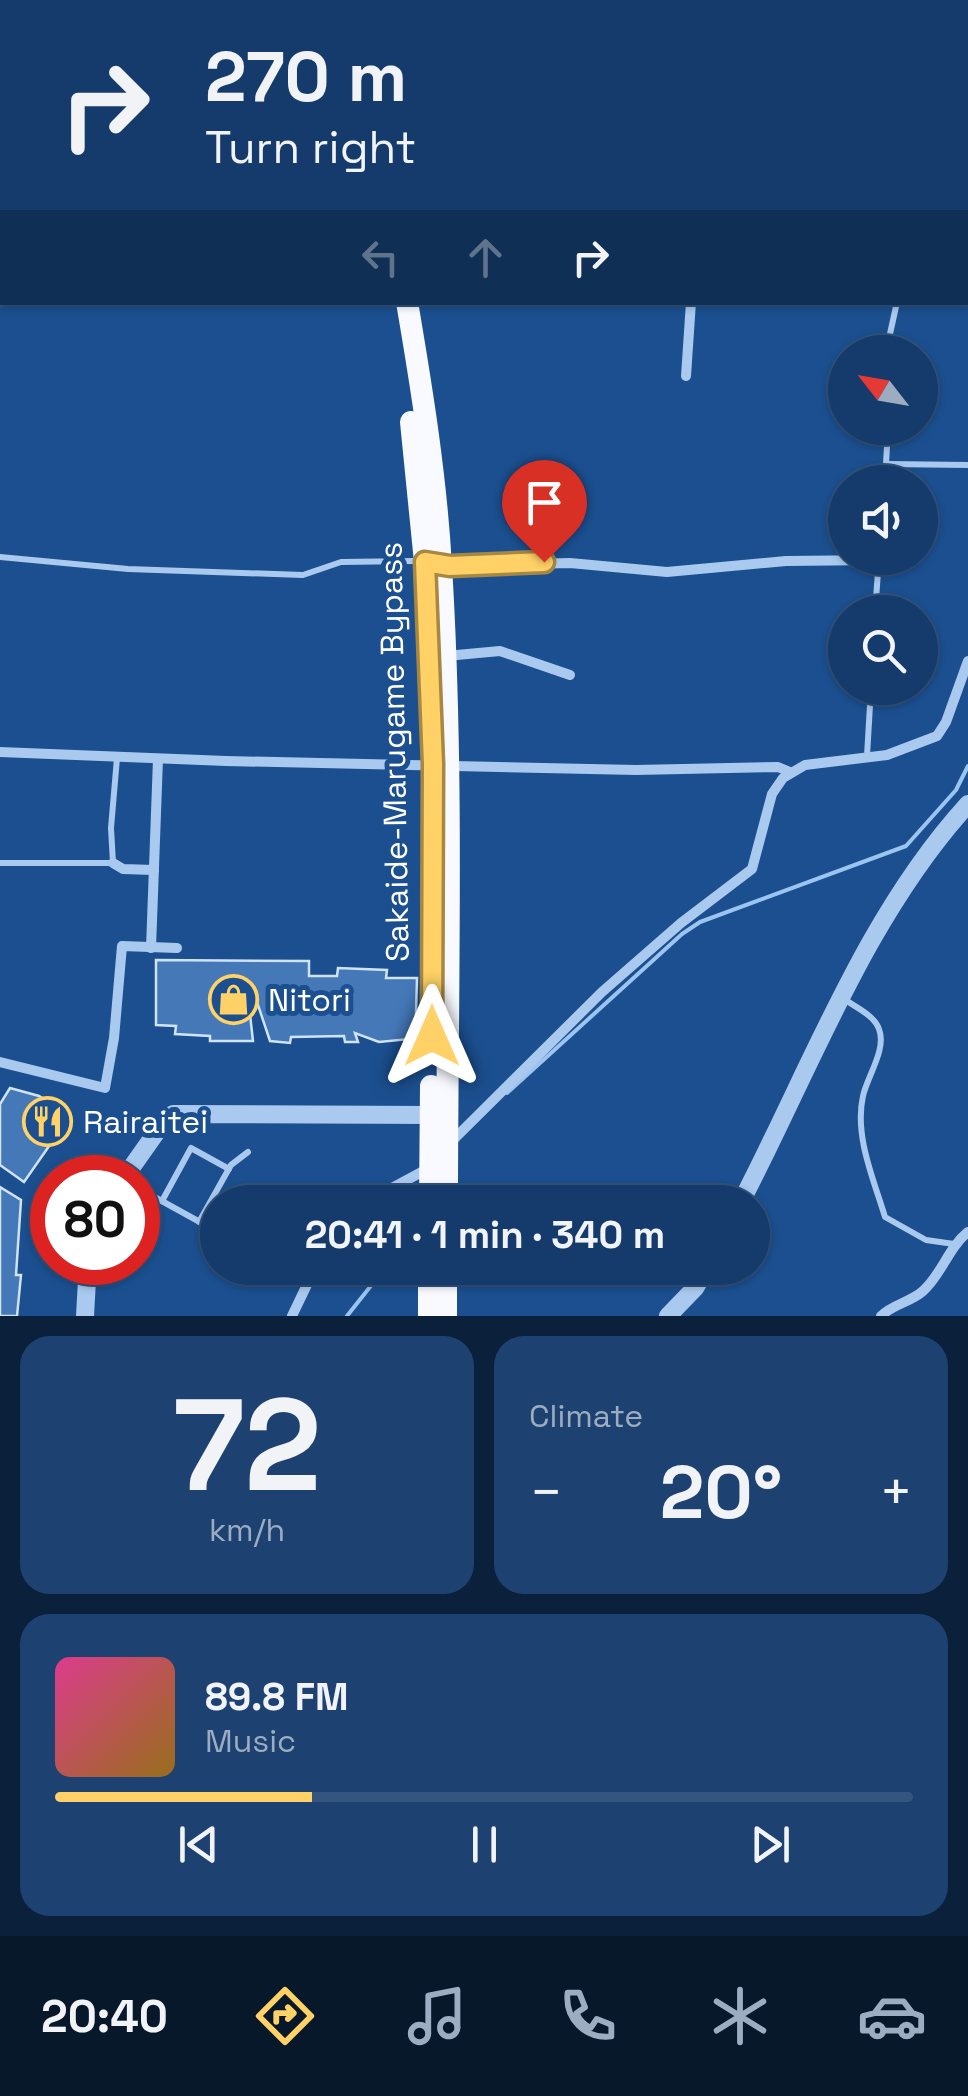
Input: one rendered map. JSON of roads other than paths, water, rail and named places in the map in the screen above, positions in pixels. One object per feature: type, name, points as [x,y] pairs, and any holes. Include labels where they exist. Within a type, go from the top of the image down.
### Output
[{"type":"highway","name":"Sakaide-Marugame Bypass","points":[[392,305],[427,562],[445,656],[430,1185]]},
{"type":"highway","name":"Sakaide-Marugame Bypass","points":[[409,305],[424,396],[427,562],[440,764],[446,1185]]},
{"type":"highway","points":[[429,1285],[429,1316]]},
{"type":"highway","points":[[446,1285],[446,1316]]},
{"type":"street","points":[[686,376],[691,305]]},
{"type":"street","points":[[427,562],[450,566],[570,563],[667,572],[828,561]]},
{"type":"street","points":[[445,656],[500,651],[570,675]]},
{"type":"street","points":[[398,1185],[431,1167],[602,992],[681,923],[752,869],[772,794],[790,772],[805,765],[902,750],[928,741],[942,731],[968,661]]},
{"type":"street","points":[[0,752],[158,760],[636,770],[778,768],[790,772]]},
{"type":"street","points":[[151,948],[158,760]]},
{"type":"street","points":[[750,1185],[894,903],[922,859],[968,804]]},
{"type":"street","points":[[113,863],[123,869],[154,870]]},
{"type":"street","points":[[0,1062],[105,1088],[122,946],[177,948]]},
{"type":"street","points":[[147,1155],[165,1120],[173,1114],[431,1114]]},
{"type":"street","points":[[881,1316],[920,1294],[968,1232]]},
{"type":"street","points":[[85,1316],[87,1285]]},
{"type":"street","points":[[292,1316],[307,1285]]},
{"type":"street","points":[[668,1316],[696,1285]]},
{"type":"lane","points":[[889,335],[895,305]]},
{"type":"lane","points":[[888,445],[887,464],[968,465]]},
{"type":"lane","points":[[0,557],[128,568],[304,575],[341,562],[427,562]]},
{"type":"lane","points":[[867,756],[870,705]]},
{"type":"lane","points":[[0,864],[113,863],[110,828],[117,758]]},
{"type":"lane","points":[[843,998],[872,1018],[879,1029],[880,1039],[860,1114],[864,1144],[885,1218],[926,1240],[955,1244]]},
{"type":"lane","points":[[228,1169],[191,1148],[162,1201],[199,1222],[228,1169],[248,1152]]},
{"type":"waterway","points":[[507,1093],[700,922],[906,846],[956,790],[968,766]]},
{"type":"waterway","points":[[347,1316],[372,1285]]},
{"type":"place","name":"Nitori","points":[[233,1000]]},
{"type":"place","name":"Rairaitei","points":[[48,1122]]}]
